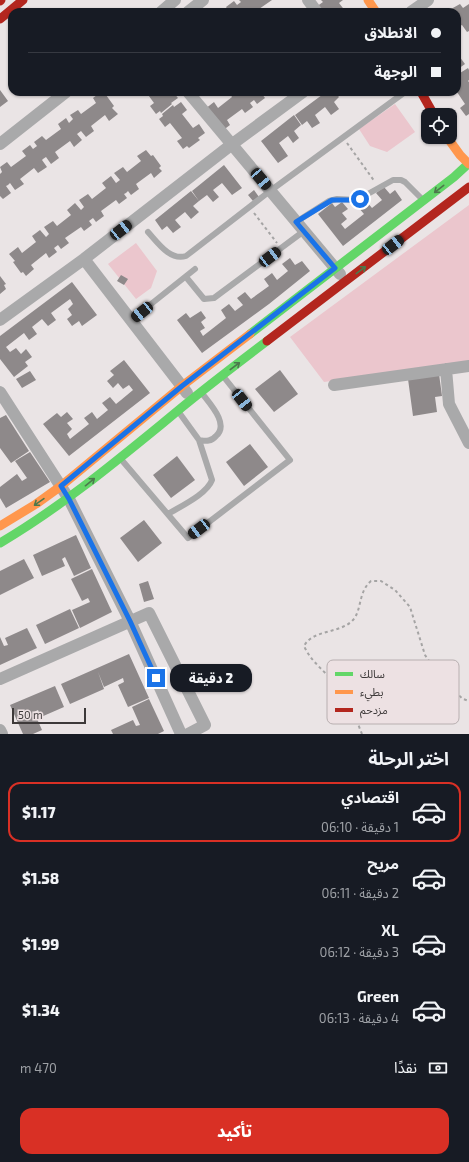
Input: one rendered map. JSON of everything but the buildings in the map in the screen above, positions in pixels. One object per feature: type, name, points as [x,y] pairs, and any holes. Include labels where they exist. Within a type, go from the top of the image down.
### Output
[{"type":"street","points":[[13,8],[23,0]]},
{"type":"street","points":[[166,8],[175,0]]},
{"type":"street","points":[[193,8],[203,0]]},
{"type":"street","points":[[417,8],[428,0]]},
{"type":"street","points":[[0,19],[8,12]]},
{"type":"street","points":[[0,144],[61,96]]},
{"type":"street","points":[[191,96],[335,268],[345,282]]},
{"type":"street","points":[[0,320],[84,259],[231,145],[298,96]]},
{"type":"street","points":[[423,96],[430,108]]},
{"type":"street","points":[[0,526],[36,504],[61,486],[182,386],[469,164],[453,144]]},
{"type":"street","points":[[0,543],[45,516],[69,499],[197,395],[469,187]]},
{"type":"street","points":[[84,259],[182,386],[197,395]]},
{"type":"street","points":[[334,385],[469,366]]},
{"type":"street","points":[[446,369],[449,404],[469,443]]},
{"type":"street","points":[[0,392],[6,406],[69,499],[130,621],[181,734]]},
{"type":"street","points":[[0,679],[149,613],[205,725],[188,734]]},
{"type":"street","points":[[0,730],[2,734]]},
{"type":"lane","points":[[148,232],[176,258],[186,256],[270,191],[399,96]]},
{"type":"lane","points":[[296,222],[332,200],[358,200],[393,180],[401,180],[408,185],[423,201]]},
{"type":"lane","points":[[186,277],[204,299],[214,298],[304,231]]},
{"type":"lane","points":[[131,320],[195,269]]},
{"type":"lane","points":[[120,458],[188,538],[290,460],[223,375]]},
{"type":"lane","points":[[197,395],[218,416],[222,425],[220,433],[214,439],[208,442],[199,440]]},
{"type":"lane","points":[[168,514],[201,493],[210,486],[212,480],[199,440],[178,411]]},
{"type":"path","points":[[343,137],[379,188]]},
{"type":"path","points":[[253,212],[272,236]]},
{"type":"path","points":[[327,675],[308,656],[304,646],[307,641],[316,636],[346,626],[354,619],[365,586],[371,581],[381,582],[395,590],[410,607],[425,655],[428,660]]},
{"type":"path","points":[[459,695],[469,702]]},
{"type":"path","points":[[358,724],[362,734]]},
{"type":"shaded area","points":[[395,104],[415,132],[387,152],[370,146],[359,129]]},
{"type":"shaded area","points":[[469,205],[469,362],[324,382],[290,337]]},
{"type":"shaded area","points":[[136,243],[157,271],[151,288],[136,299],[108,264]]},
{"type":"traffic: fast","points":[[250,334],[454,177],[468,164]]},
{"type":"traffic: fast","points":[[0,543],[44,515],[87,484],[205,388],[267,341]]},
{"type":"traffic: slow","points":[[368,0],[373,8]]},
{"type":"traffic: slow","points":[[452,144],[469,164]]},
{"type":"traffic: slow","points":[[0,526],[36,504],[61,486],[182,386],[250,334]]},
{"type":"traffic: jam","points":[[13,8],[23,0]]},
{"type":"traffic: jam","points":[[0,19],[8,12]]},
{"type":"traffic: jam","points":[[423,96],[430,108]]},
{"type":"traffic: jam","points":[[267,341],[469,187]]},
{"type":"route","points":[[156,678],[124,608],[61,486],[182,386],[335,268],[296,222],[332,200],[360,199]]}]
